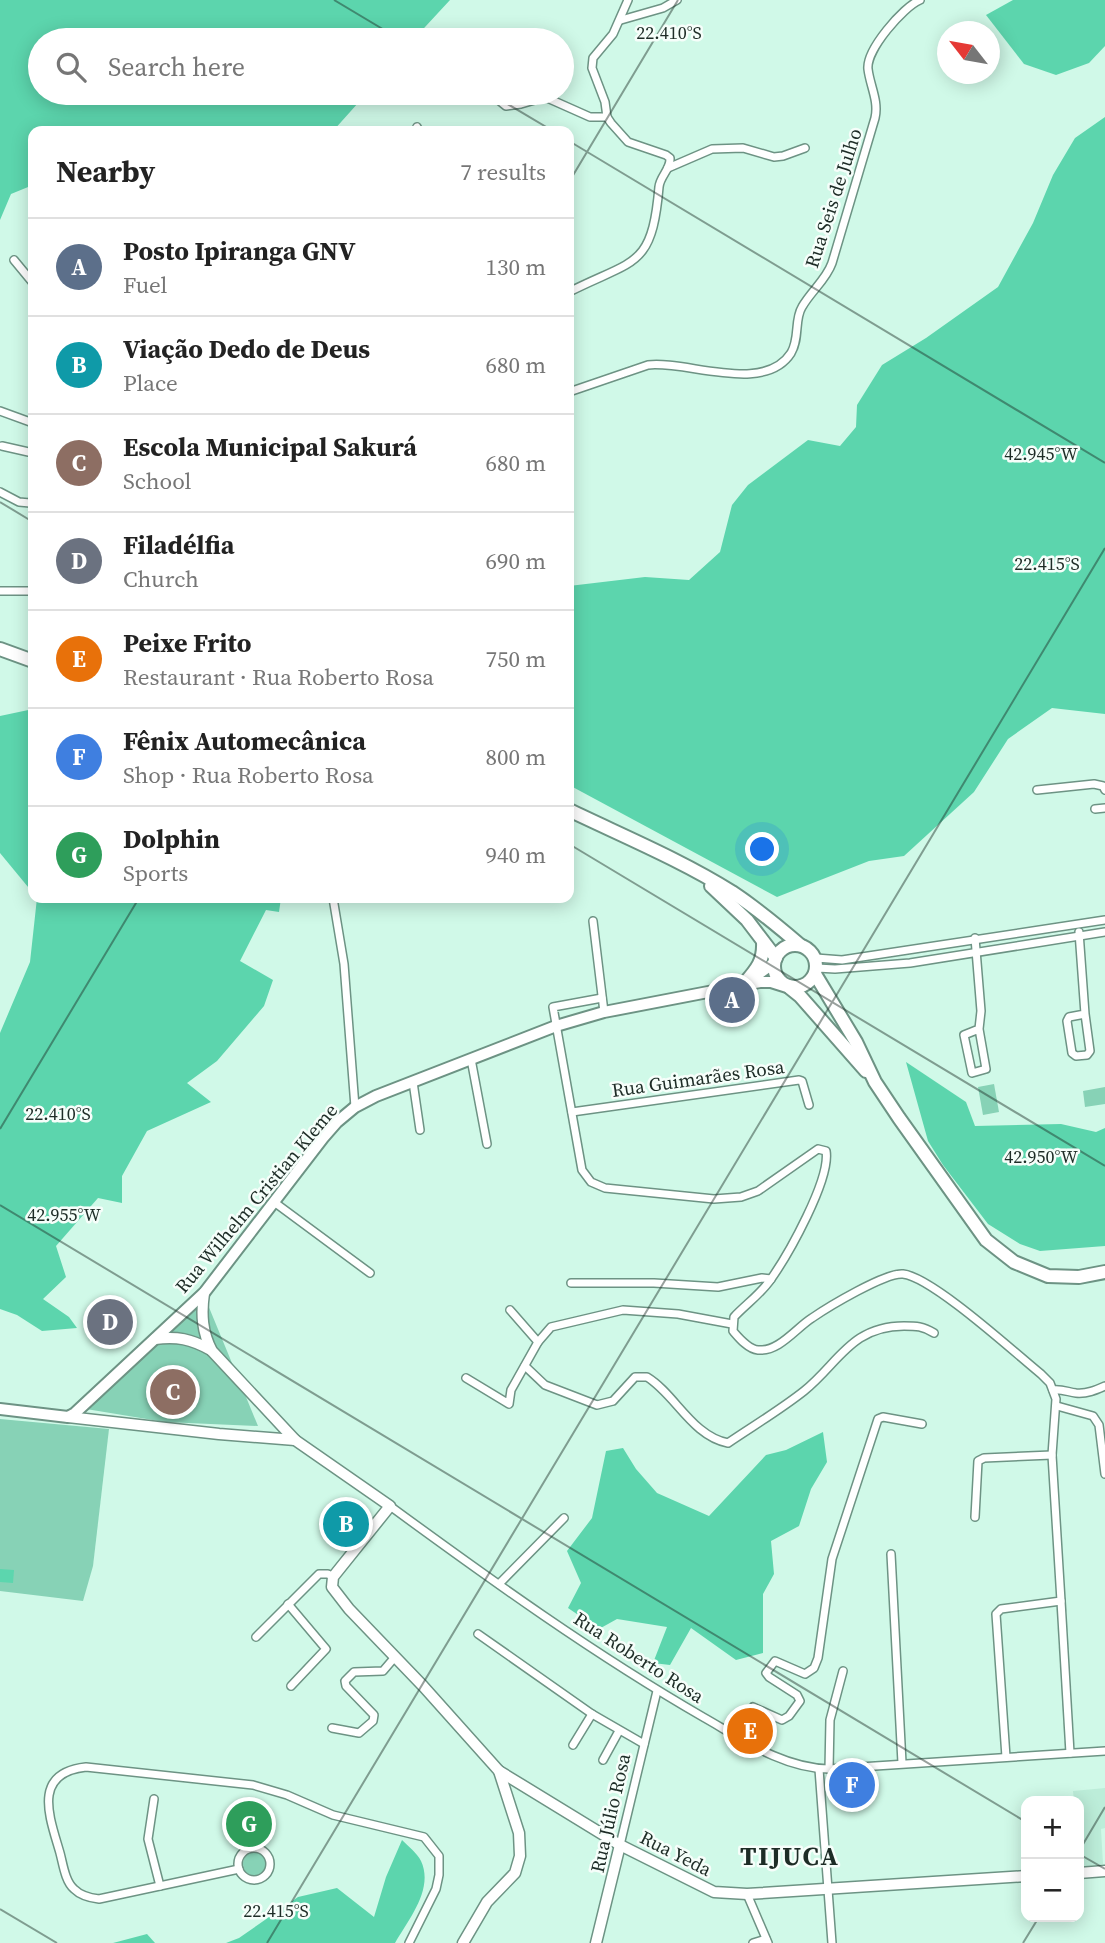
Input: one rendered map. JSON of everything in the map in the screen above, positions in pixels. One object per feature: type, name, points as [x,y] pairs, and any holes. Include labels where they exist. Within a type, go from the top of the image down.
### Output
[{"type":"highway","points":[[0,649],[28,659]]},
{"type":"highway","points":[[574,812],[695,872],[760,911],[800,945]]},
{"type":"highway","points":[[695,872],[747,920],[775,960],[776,978],[800,996],[875,1082],[970,1220],[997,1251],[1014,1262],[1048,1276],[1079,1277],[1105,1272]]},
{"type":"highway","points":[[743,985],[760,966],[763,959],[763,942]]},
{"type":"highway","points":[[775,960],[791,945],[807,947],[875,1082]]},
{"type":"highway","points":[[790,988],[806,984],[816,967]]},
{"type":"main road","points":[[743,985],[775,960]]},
{"type":"main road","points":[[743,985],[771,982],[790,988]]},
{"type":"main road","name":"Rua Wilhelm Cristian Kleme","points":[[68,1417],[204,1293],[330,1130],[355,1107],[556,1026],[604,1012],[743,985]]},
{"type":"main road","points":[[0,1409],[68,1417]]},
{"type":"street","points":[[574,290],[616,270],[643,253],[655,224],[660,183],[670,158],[628,142],[607,117],[592,63],[596,53],[621,20],[628,0]]},
{"type":"street","points":[[621,20],[663,8],[677,0]]},
{"type":"street","name":"Rua Seis de Julho","points":[[574,390],[660,363],[735,374],[755,373],[784,361],[796,340],[801,307],[832,263],[875,118],[876,105],[868,70],[869,57],[896,20],[911,4],[920,0]]},
{"type":"street","points":[[563,105],[590,117],[607,117]]},
{"type":"street","points":[[668,168],[712,149],[743,148],[774,157],[805,148]]},
{"type":"street","points":[[15,260],[28,277]]},
{"type":"street","points":[[0,411],[28,421]]},
{"type":"street","points":[[2,446],[28,452]]},
{"type":"street","points":[[0,492],[19,502],[28,502]]},
{"type":"street","points":[[0,591],[28,591]]},
{"type":"street","points":[[1037,790],[1094,784],[1105,790]]},
{"type":"street","points":[[1095,809],[1105,808]]},
{"type":"street","points":[[334,903],[345,977],[355,1107]]},
{"type":"street","points":[[816,967],[842,960],[975,938],[1105,920]]},
{"type":"street","points":[[593,921],[604,1012]]},
{"type":"street","points":[[1078,924],[1090,1051],[1087,1055],[1073,1056],[1068,1019],[1085,1014]]},
{"type":"street","points":[[816,967],[835,970],[910,963],[1105,932]]},
{"type":"street","points":[[975,938],[981,1011],[979,1029],[986,1069],[974,1073],[970,1071],[964,1035],[979,1029]]},
{"type":"street","points":[[602,998],[554,1006],[582,1170],[591,1182],[605,1188],[714,1199],[741,1197],[758,1191],[818,1149],[826,1151],[828,1158],[821,1182],[799,1232],[771,1279],[757,1296],[737,1313],[732,1324],[733,1331],[751,1348],[773,1348],[813,1317],[880,1279],[894,1274],[905,1274],[929,1284],[1041,1374],[1053,1390],[1057,1406],[1052,1455],[1070,1752]]},
{"type":"street","points":[[471,1059],[487,1144]]},
{"type":"street","name":"Rua Guimarães Rosa","points":[[572,1112],[799,1080],[803,1082],[809,1105]]},
{"type":"street","points":[[413,1082],[420,1130]]},
{"type":"street","points":[[275,1202],[370,1272]]},
{"type":"street","points":[[571,1283],[654,1283],[718,1287],[762,1278],[771,1279]]},
{"type":"street","points":[[204,1293],[203,1327],[212,1350],[295,1440],[390,1506],[333,1577],[332,1587],[338,1597],[499,1771],[519,1833],[520,1856],[515,1873],[487,1902],[463,1943]]},
{"type":"street","points":[[510,1310],[538,1342]]},
{"type":"street","points":[[466,1378],[509,1404],[511,1390],[538,1342],[551,1327],[623,1310],[678,1314],[732,1324]]},
{"type":"street","points":[[525,1366],[545,1385],[597,1405],[613,1401],[635,1377],[647,1377],[690,1421],[721,1442],[728,1443],[805,1390],[841,1352],[877,1329],[886,1326],[924,1326],[934,1333]]},
{"type":"street","points":[[155,1339],[172,1337],[191,1340],[212,1350]]},
{"type":"street","points":[[1053,1390],[1061,1389],[1078,1394],[1105,1386]]},
{"type":"street","points":[[0,1401],[0,1409]]},
{"type":"street","points":[[1057,1406],[1086,1414],[1096,1420],[1099,1425],[1105,1474]]},
{"type":"street","points":[[68,1417],[295,1440]]},
{"type":"street","points":[[734,1735],[752,1707],[782,1720],[789,1716],[800,1701],[797,1695],[766,1673],[775,1661],[805,1674],[814,1668],[818,1658],[832,1559],[878,1419],[883,1417],[922,1424]]},
{"type":"street","points":[[975,1517],[978,1461],[984,1458],[1052,1455]]},
{"type":"street","name":"Rua Roberto Rosa","points":[[390,1506],[499,1584],[657,1690],[763,1751],[788,1761],[829,1769],[1105,1751]]},
{"type":"street","points":[[499,1584],[564,1518]]},
{"type":"street","points":[[891,1554],[902,1763]]},
{"type":"street","points":[[256,1637],[319,1574],[333,1577]]},
{"type":"street","points":[[1006,1757],[996,1614],[1001,1609],[1061,1601]]},
{"type":"street","points":[[288,1604],[326,1650],[291,1686]]},
{"type":"street","points":[[478,1634],[592,1714],[644,1744]]},
{"type":"street","points":[[331,1728],[359,1733],[373,1721],[374,1715],[346,1686],[345,1681],[355,1672],[383,1671],[395,1657]]},
{"type":"street","points":[[829,1769],[830,1720],[843,1671]]},
{"type":"street","name":"Rua Júlio Rosa","points":[[596,1943],[657,1690]]},
{"type":"street","points":[[573,1745],[592,1714]]},
{"type":"street","points":[[603,1760],[619,1731]]},
{"type":"street","points":[[239,1870],[99,1899],[90,1898],[69,1883],[47,1810],[52,1788],[61,1775],[71,1769],[86,1767],[253,1785],[287,1795],[333,1815],[424,1837],[439,1856],[439,1875],[436,1889],[409,1943]]},
{"type":"street","points":[[819,1769],[832,1943]]},
{"type":"street","name":"Rua Yeda","points":[[499,1771],[620,1845],[714,1892],[747,1894],[1021,1877]]},
{"type":"street","points":[[154,1798],[148,1839],[160,1886]]},
{"type":"street","points":[[252,1848],[263,1850],[270,1859],[270,1869],[260,1879],[245,1877],[239,1870],[239,1858],[242,1853],[252,1848]]},
{"type":"street","points":[[1084,1873],[1105,1871]]},
{"type":"street","points":[[747,1894],[767,1941],[753,1943]]},
{"type":"shaded area","points":[[0,0],[450,0],[424,28],[28,28],[28,105],[356,105],[337,126],[28,126],[28,187],[11,194],[0,220]]},
{"type":"shaded area","points":[[1013,0],[1105,0],[1105,46],[1089,63],[1056,75],[1024,64],[1000,33],[1000,21],[991,21],[986,15]]},
{"type":"shaded area","points":[[1105,117],[1105,714],[1052,708],[1008,739],[974,792],[904,856],[869,861],[777,897],[574,788],[574,585],[645,577],[689,580],[720,552],[732,505],[748,485],[808,440],[840,446],[856,427],[857,405],[882,365],[926,338],[998,287],[1033,223],[1053,175],[1075,138]]},
{"type":"shaded area","points":[[28,710],[28,887],[0,853],[0,716]]},
{"type":"shaded area","points":[[36,903],[280,903],[279,912],[266,910],[240,961],[273,980],[264,1006],[217,1061],[187,1083],[211,1102],[147,1131],[122,1176],[122,1203],[98,1198],[56,1246],[66,1277],[43,1299],[69,1317],[77,1328],[42,1331],[17,1315],[0,1309],[0,1033],[30,962]]},
{"type":"shaded area","points":[[906,1062],[966,1102],[975,1126],[1061,1124],[1096,1132],[1105,1128],[1105,1246],[1040,1251],[1020,1244],[988,1224],[928,1141]]},
{"type":"shaded area","points":[[994,1084],[999,1112],[983,1115],[978,1087]]},
{"type":"shaded area","points":[[1105,1087],[1105,1104],[1085,1107],[1083,1091]]},
{"type":"shaded area","points":[[201,1288],[258,1426],[165,1422],[80,1408],[128,1363]]},
{"type":"shaded area","points":[[0,1419],[109,1429],[93,1566],[83,1601],[0,1591]]},
{"type":"shaded area","points":[[823,1432],[827,1462],[811,1489],[799,1526],[771,1541],[774,1574],[763,1594],[763,1653],[736,1660],[691,1628],[670,1665],[653,1663],[667,1627],[617,1619],[599,1629],[568,1608],[581,1583],[567,1551],[592,1518],[606,1451],[623,1448],[636,1469],[657,1493],[709,1516],[766,1455],[786,1450]]},
{"type":"shaded area","points":[[0,1569],[14,1570],[13,1583],[0,1582]]},
{"type":"shaded area","points":[[1105,1788],[1105,1828],[1101,1829],[1103,1864],[1084,1866],[1084,1796],[1074,1796],[1073,1791]]},
{"type":"shaded area","points":[[402,1840],[421,1861],[424,1882],[418,1904],[395,1943],[226,1943],[239,1938],[298,1897],[337,1888],[374,1917],[386,1877]]},
{"type":"shaded area","points":[[255,1852],[266,1859],[267,1864],[260,1875],[255,1876],[244,1869],[243,1864],[250,1853]]},
{"type":"shaded area","points":[[147,1934],[155,1943],[113,1943]]},
{"type":"place","name":"Posto Ipiranga GNV","points":[[732,1000]]},
{"type":"place","name":"Filadélfia","points":[[110,1322]]},
{"type":"place","name":"Escola Municipal Sakurá","points":[[173,1392]]},
{"type":"place","name":"Viação Dedo de Deus","points":[[346,1524]]},
{"type":"place","name":"Peixe Frito","points":[[750,1731]]},
{"type":"place","name":"Fênix Automecânica","points":[[852,1785]]},
{"type":"place","name":"Dolphin","points":[[249,1824]]},
{"type":"district","name":"TIJUCA","points":[[790,1856]]}]
